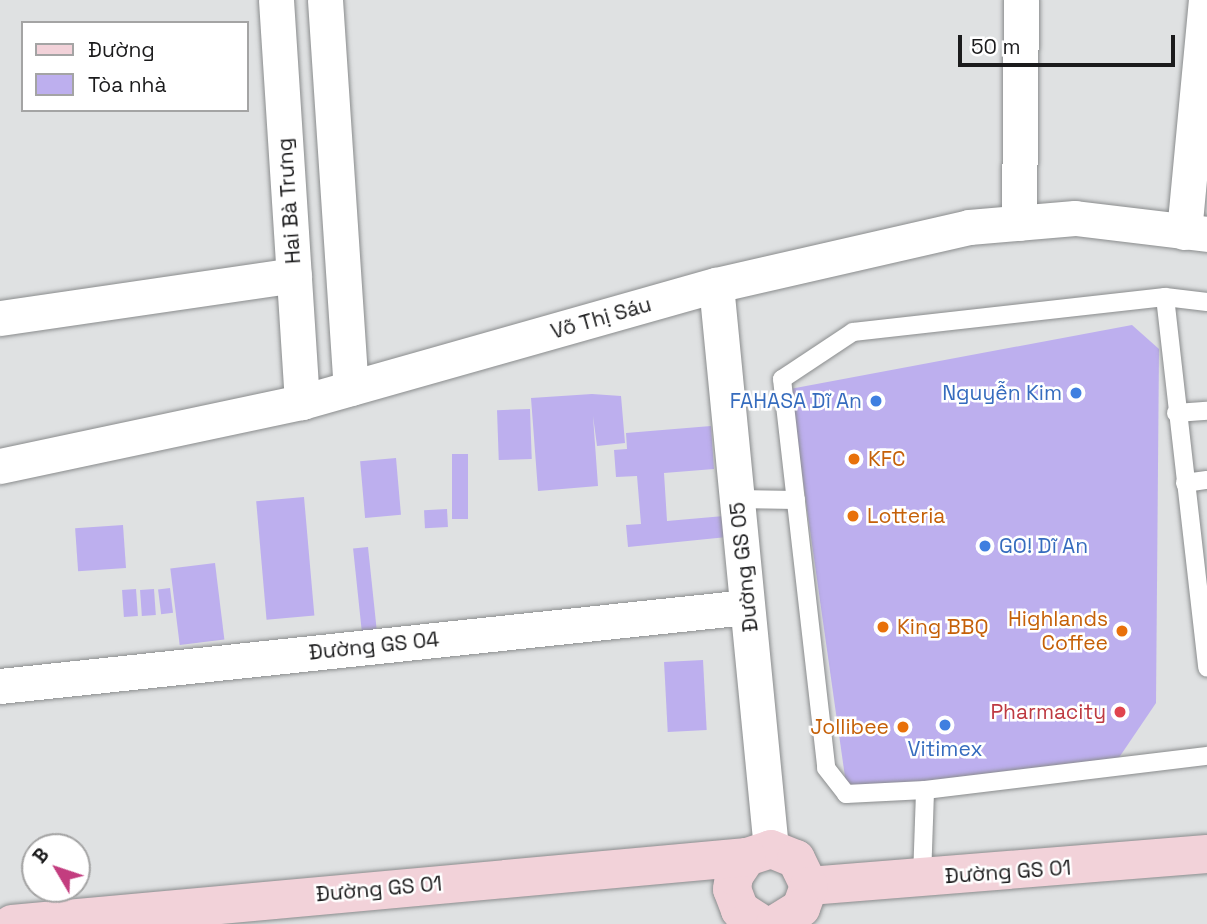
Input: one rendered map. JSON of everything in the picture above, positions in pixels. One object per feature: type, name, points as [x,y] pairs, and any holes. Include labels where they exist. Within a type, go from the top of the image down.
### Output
[{"type":"street","name":"Hai Bà Trưng","points":[[275,0],[302,402]]},
{"type":"street","points":[[325,0],[351,388]]},
{"type":"street","points":[[1019,223],[1021,0]]},
{"type":"street","points":[[1195,233],[1206,0]]},
{"type":"street","name":"Võ Thị Sáu","points":[[0,466],[302,402],[716,285],[969,227],[1075,218],[1195,233]]},
{"type":"street","points":[[0,318],[294,275]]},
{"type":"street","name":"Đường GS 05","points":[[716,285],[747,607],[759,853]]},
{"type":"street","name":"Đường GS 04","points":[[0,686],[747,607]]},
{"type":"street","points":[[760,923],[740,910],[732,889],[759,853],[796,859],[809,886],[801,908],[775,924]]},
{"type":"street","name":"Đường GS 01","points":[[12,924],[759,853]]},
{"type":"street","name":"Đường GS 01","points":[[809,886],[1207,854]]},
{"type":"street","points":[[752,924],[766,924]]},
{"type":"lane","points":[[1165,297],[1185,483],[1200,549],[1207,668]]},
{"type":"lane","points":[[1207,302],[1165,297],[853,332],[782,379],[826,768],[846,794],[925,790],[1207,756]]},
{"type":"lane","points":[[1176,413],[1207,411]]},
{"type":"lane","points":[[1185,483],[1207,480]]},
{"type":"lane","points":[[737,499],[796,500]]},
{"type":"lane","points":[[922,878],[925,790]]},
{"type":"building","name":"GO! Dĩ An","points":[[1132,325],[1159,349],[1156,703],[1114,765],[847,791],[790,389]]},
{"type":"building","points":[[592,394],[621,396],[625,443],[597,446],[593,416],[598,486],[538,491],[531,398]]},
{"type":"building","points":[[530,409],[532,459],[499,460],[497,410]]},
{"type":"building","points":[[711,426],[714,469],[664,473],[667,521],[724,516],[727,537],[628,547],[626,525],[641,524],[637,476],[616,477],[614,450],[627,449],[626,433]]},
{"type":"building","points":[[452,454],[468,454],[468,519],[452,519]]},
{"type":"building","points":[[396,458],[401,515],[365,518],[360,461]]},
{"type":"building","points":[[304,497],[314,616],[267,620],[256,501]]},
{"type":"building","points":[[447,509],[448,527],[425,528],[424,510]]},
{"type":"building","points":[[123,525],[126,568],[78,571],[75,528]]},
{"type":"building","points":[[368,547],[377,630],[362,631],[353,549]]},
{"type":"building","points":[[215,563],[224,639],[180,645],[170,568]]},
{"type":"building","points":[[170,588],[173,613],[161,614],[158,589]]},
{"type":"building","points":[[136,589],[138,616],[124,617],[122,590]]},
{"type":"building","points":[[154,589],[156,615],[142,616],[140,590]]},
{"type":"building","points":[[703,660],[707,730],[668,732],[664,662]]},
{"type":"place","name":"Nguyễn Kim","points":[[1076,393]]},
{"type":"place","name":"FAHASA Dĩ An","points":[[876,401]]},
{"type":"place","name":"KFC","points":[[854,459]]},
{"type":"place","name":"Lotteria","points":[[853,516]]},
{"type":"place","name":"GO! Dĩ An","points":[[985,546]]},
{"type":"place","name":"King BBQ","points":[[883,627]]},
{"type":"place","name":"Highlands Coffee","points":[[1122,631]]},
{"type":"place","name":"Pharmacity","points":[[1120,712]]},
{"type":"place","name":"Vitimex","points":[[945,725]]},
{"type":"place","name":"Jollibee","points":[[903,727]]}]
